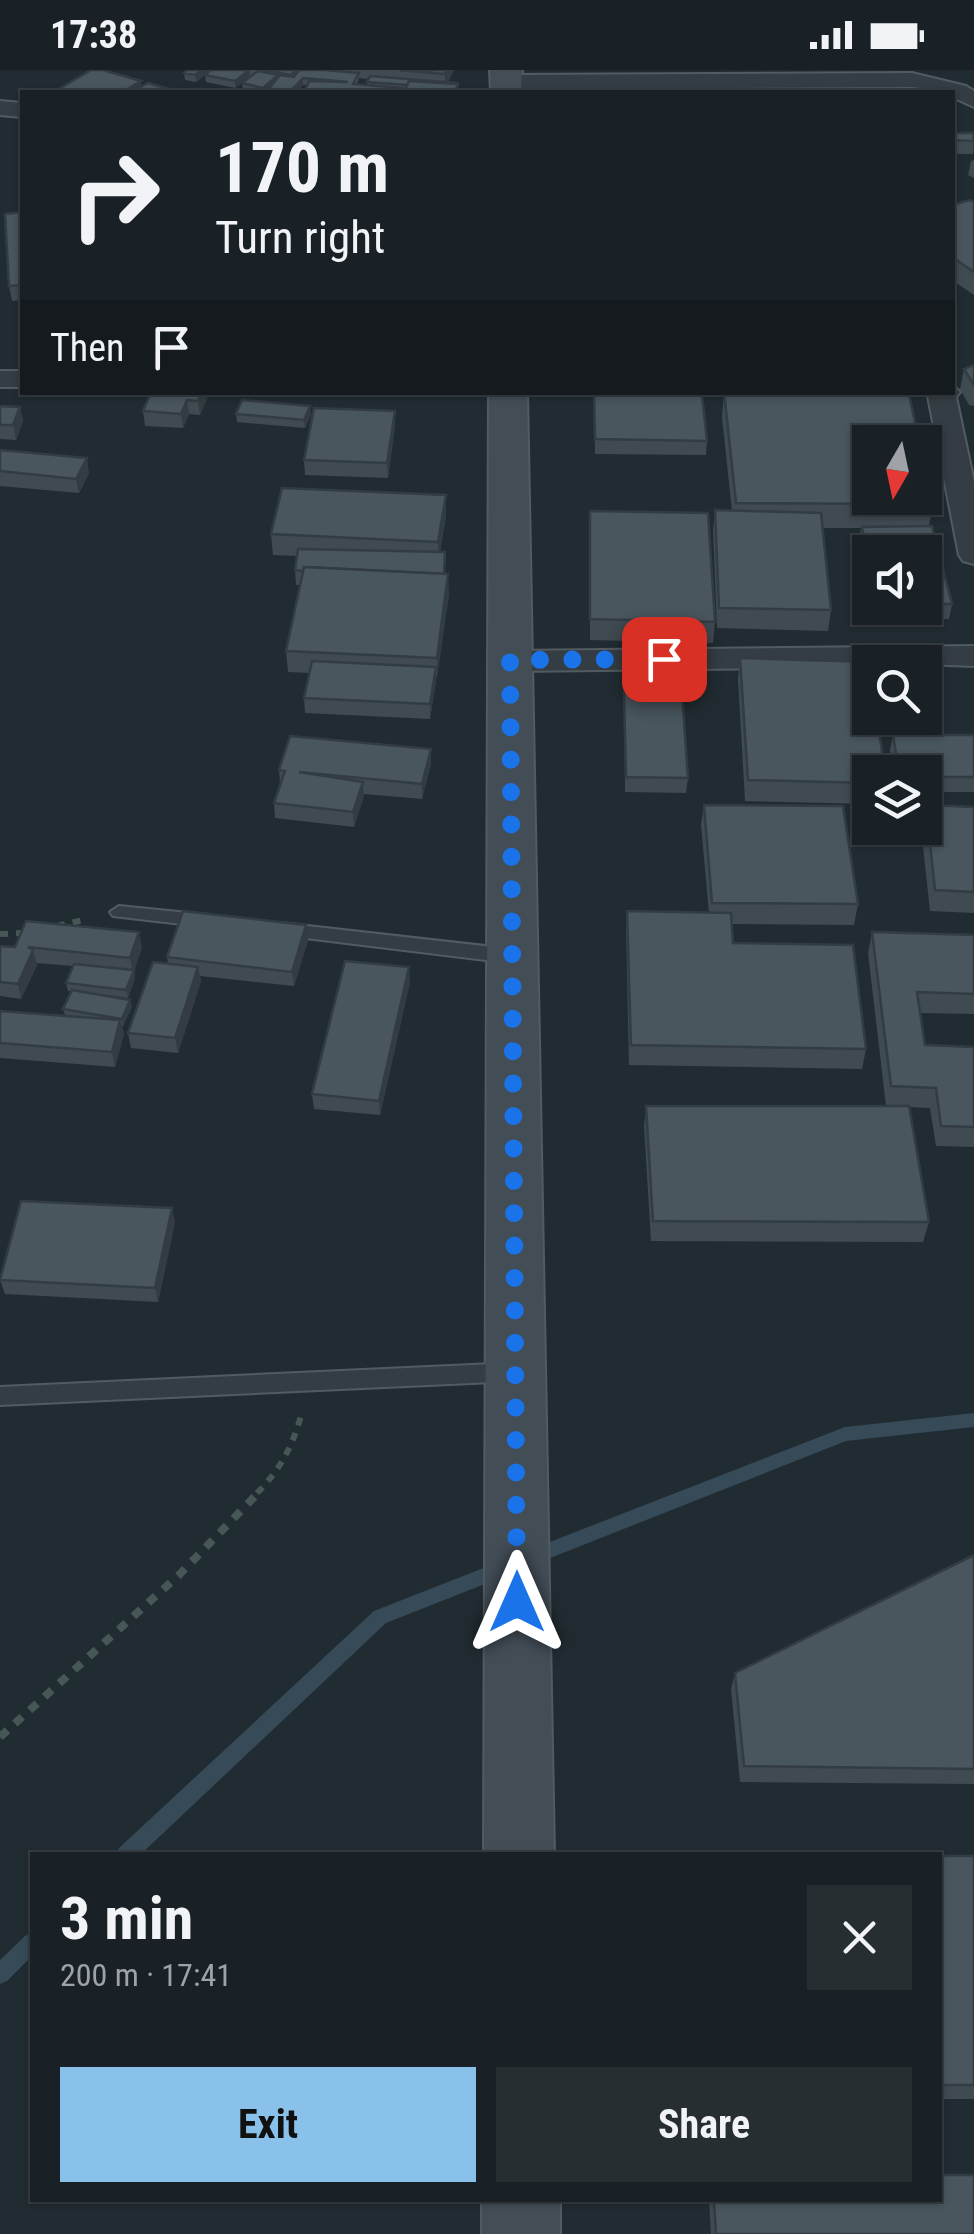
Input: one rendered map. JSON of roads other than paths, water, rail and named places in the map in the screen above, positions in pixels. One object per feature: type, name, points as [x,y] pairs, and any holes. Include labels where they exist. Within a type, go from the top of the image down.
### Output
[{"type":"street","points":[[506,82],[912,80],[954,90]]},
{"type":"street","points":[[508,395],[519,1852]]},
{"type":"street","points":[[943,395],[974,555]]},
{"type":"street","points":[[510,660],[974,656]]},
{"type":"street","points":[[520,2202],[521,2234]]},
{"type":"lane","points":[[119,912],[218,922]]},
{"type":"lane","points":[[258,926],[512,957]]},
{"type":"lane","points":[[0,1396],[310,1382],[515,1389]]},
{"type":"waterway","points":[[530,1558],[845,1434],[974,1420]]},
{"type":"waterway","points":[[129,1852],[380,1617],[504,1568]]},
{"type":"waterway","points":[[0,1974],[30,1945]]}]
